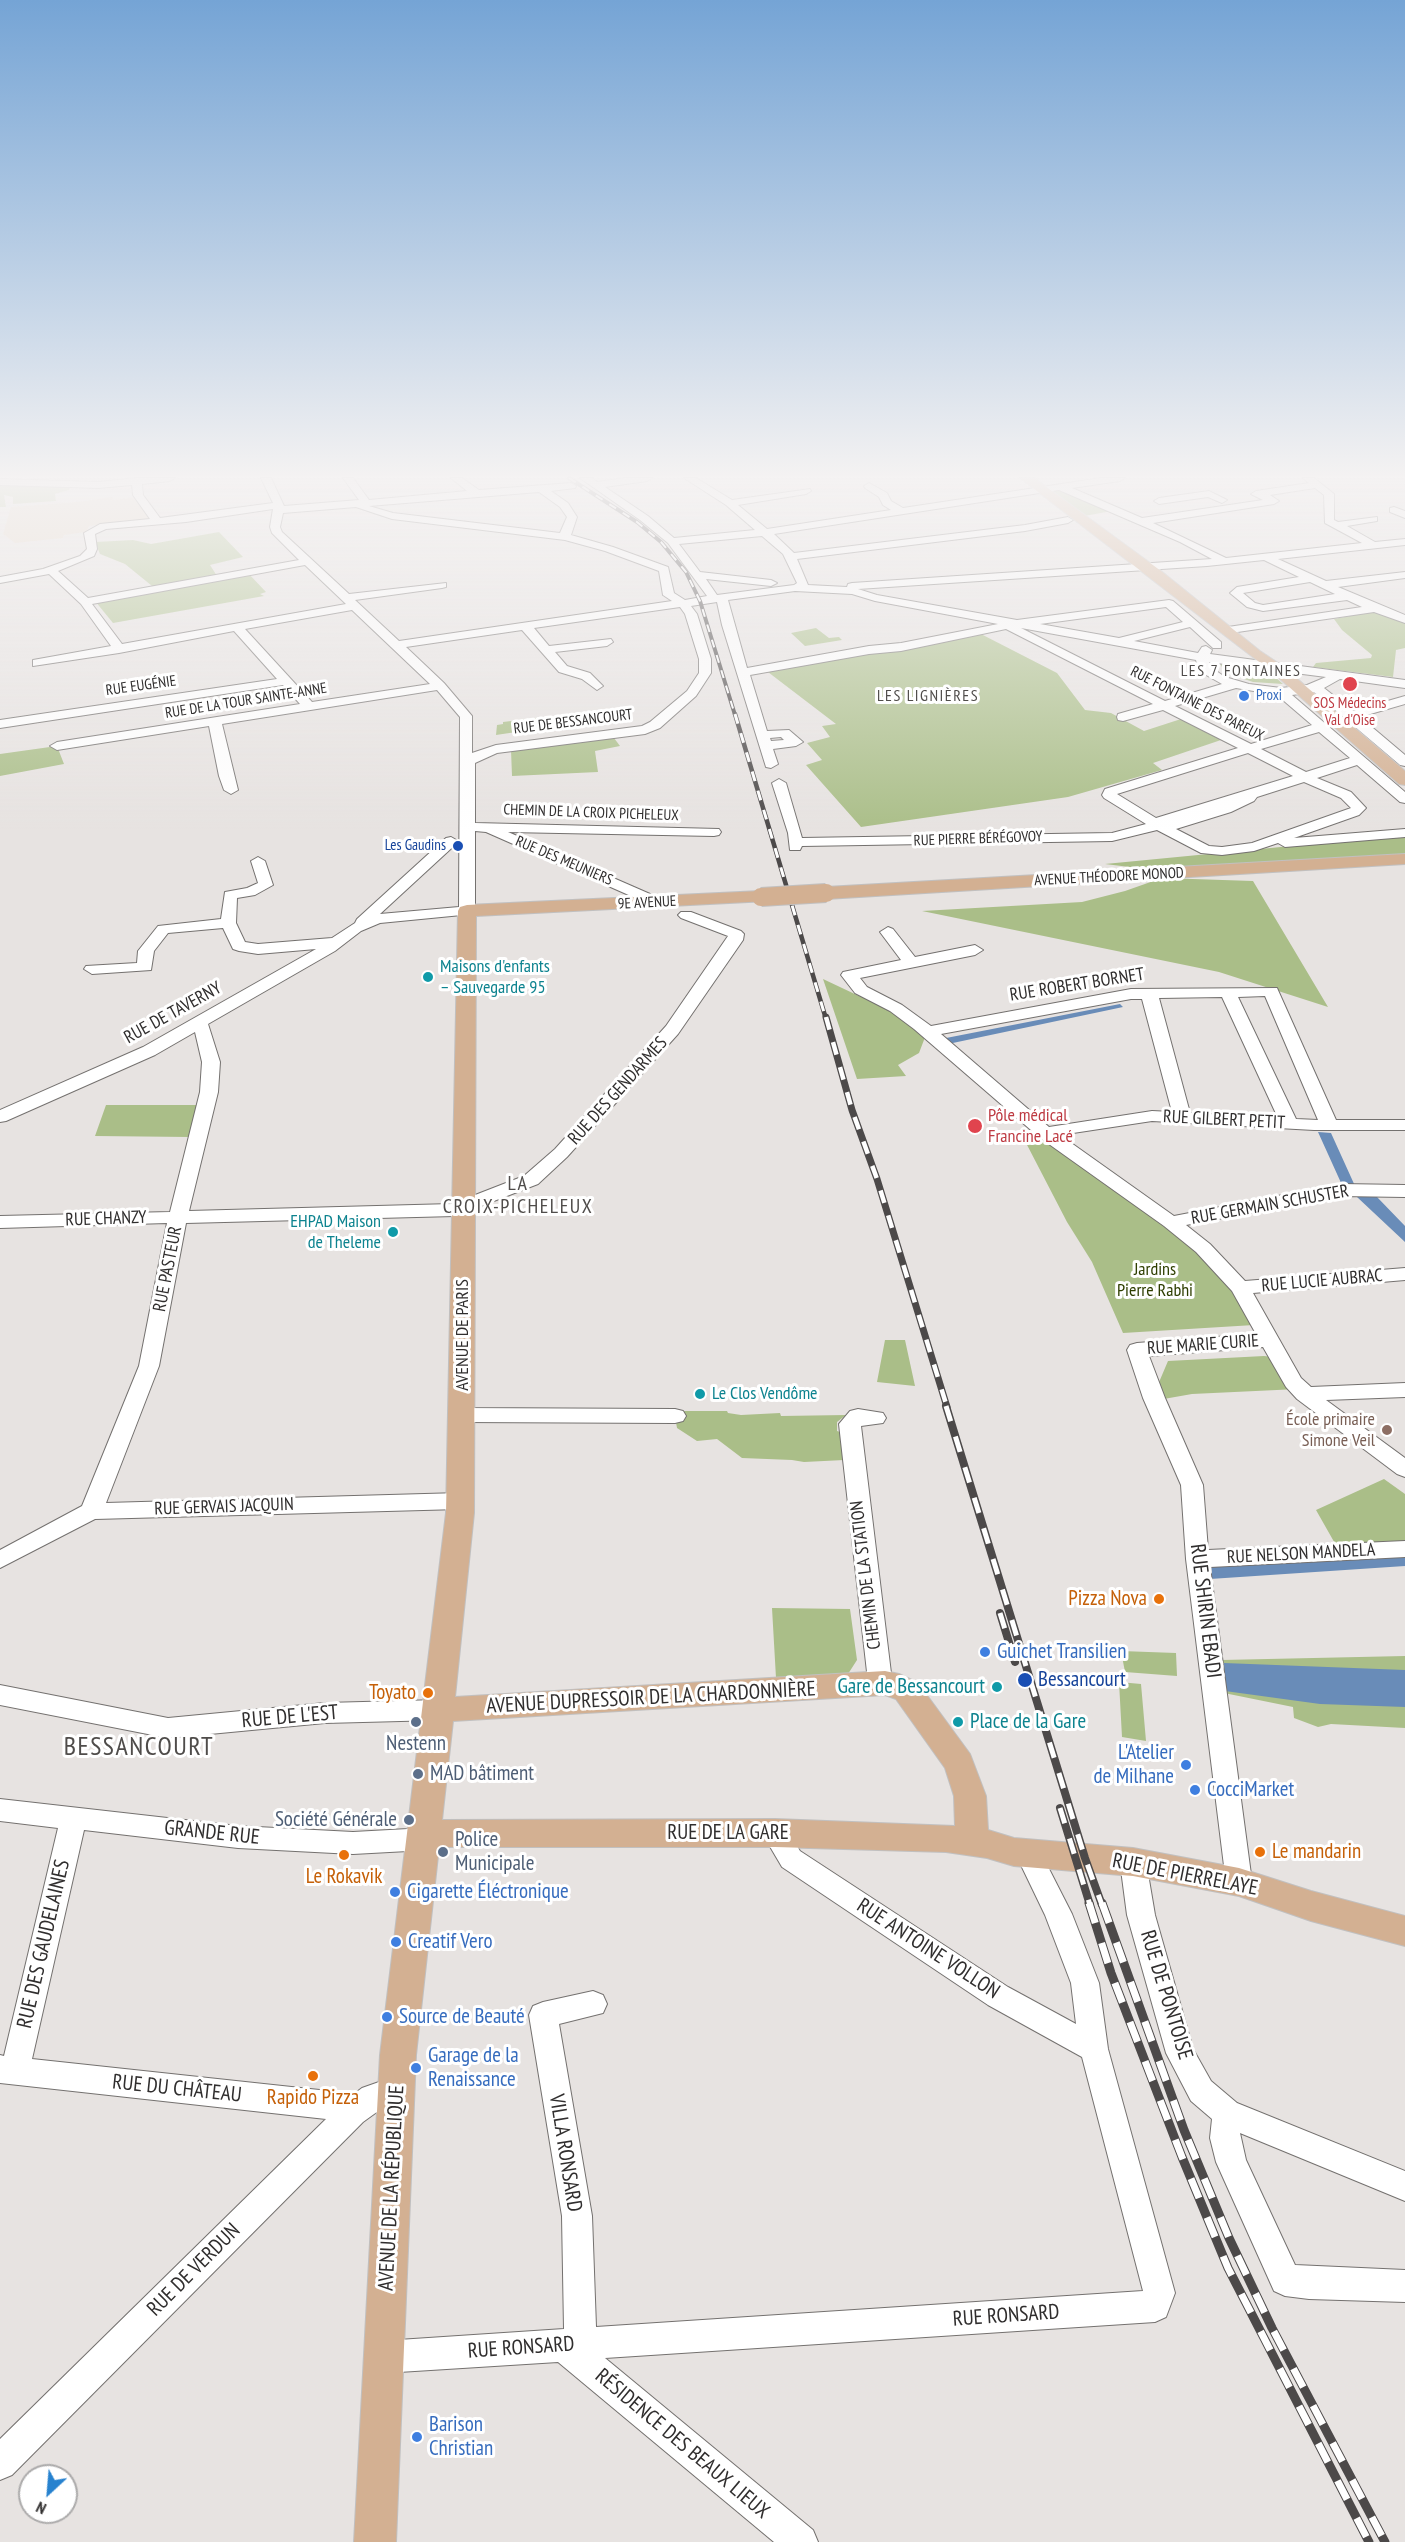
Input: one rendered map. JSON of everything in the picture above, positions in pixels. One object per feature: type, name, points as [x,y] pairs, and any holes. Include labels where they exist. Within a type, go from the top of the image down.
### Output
[{"type":"main road","points":[[1181,597],[1232,634],[1299,690],[1326,722],[1405,780]]},
{"type":"main road","name":"AVENUE THÉODORE MONOD","points":[[826,893],[1401,859]]},
{"type":"main road","name":"9E AVENUE","points":[[467,911],[826,893]]},
{"type":"main road","name":"AVENUE DE PARIS","points":[[424,1835],[454,1580],[460,1501],[472,1415],[463,1207],[467,911]]},
{"type":"main road","name":"AVENUE DUPRESSOIR DE LA CHARDONNIÈRE","points":[[439,1710],[872,1684],[899,1686],[907,1691],[959,1763],[970,1796],[972,1842]]},
{"type":"main road","name":"RUE DE LA GARE","points":[[424,1835],[448,1833],[775,1833],[946,1838],[1014,1852],[1031,1852]]},
{"type":"main road","name":"AVENUE DE LA RÉPUBLIQUE","points":[[375,2542],[396,2090],[424,1835]]},
{"type":"main road","name":"RUE DE PIERRELAYE","points":[[1031,1852],[1133,1862],[1239,1882],[1311,1906],[1405,1931]]},
{"type":"street","points":[[79,597],[119,649]]},
{"type":"street","points":[[85,602],[115,597]]},
{"type":"street","name":"AVENUE DE PARIS","points":[[343,597],[440,686],[466,716],[467,911]]},
{"type":"street","points":[[37,663],[237,627],[378,597]]},
{"type":"street","points":[[672,597],[684,604]]},
{"type":"street","points":[[395,645],[684,604],[717,597],[771,764]]},
{"type":"street","points":[[865,597],[1012,626],[1202,657],[1405,684]]},
{"type":"street","points":[[1241,597],[1251,605],[1263,608],[1344,597]]},
{"type":"street","points":[[1349,597],[1405,619]]},
{"type":"street","points":[[743,672],[1012,626],[1169,603],[1217,645]]},
{"type":"street","name":"RUE DE BESSANCOURT","points":[[468,761],[481,753],[493,750],[645,730],[655,725],[692,693],[705,673],[705,659],[691,614],[684,604]]},
{"type":"street","points":[[1405,604],[1232,634],[1206,650],[1202,657],[1203,668],[1213,676],[1234,685],[1299,690],[1351,716],[1405,762]]},
{"type":"street","points":[[1067,656],[1192,623]]},
{"type":"street","points":[[525,626],[563,669],[586,676],[597,686]]},
{"type":"street","name":"RUE FONTAINE DES PAREUX","points":[[1012,626],[1305,777],[1346,795],[1359,808],[1354,812],[1254,847]]},
{"type":"street","points":[[237,627],[310,708]]},
{"type":"street","points":[[546,650],[607,642]]},
{"type":"street","points":[[1299,690],[1336,676]]},
{"type":"street","name":"RUE EUGÉNIE","points":[[0,724],[287,681]]},
{"type":"street","points":[[1123,717],[1234,685]]},
{"type":"street","name":"RUE DE LA TOUR SAINTE-ANNE","points":[[57,746],[440,686]]},
{"type":"street","points":[[1351,716],[1405,700]]},
{"type":"street","points":[[1405,799],[1358,760],[1326,722],[1250,749],[1110,792],[1109,795],[1206,850],[1405,833]]},
{"type":"street","points":[[215,723],[231,790]]},
{"type":"street","points":[[1388,747],[1405,743]]},
{"type":"street","name":"RUE DE BESSANCOURT","points":[[466,744],[474,750],[493,750]]},
{"type":"street","name":"RUE PIERRE BÉRÉGOVOY","points":[[779,783],[795,833],[795,844],[1112,837],[1226,809],[1249,798],[1251,794],[1358,760]]},
{"type":"street","name":"CHEMIN DE LA CROIX PICHELEUX","points":[[467,830],[482,827],[714,832]]},
{"type":"street","name":"RUE DES MEUNIERS","points":[[482,827],[645,897]]},
{"type":"street","name":"RUE DE TAVERNY","points":[[0,1117],[149,1051],[338,942],[451,841]]},
{"type":"street","points":[[258,861],[266,885],[250,892],[230,894],[228,923],[239,946],[248,949],[338,942]]},
{"type":"street","name":"RUE DE TAVERNY","points":[[356,928],[376,919],[388,917],[467,911]]},
{"type":"street","name":"RUE DES GENDARMES","points":[[463,1207],[531,1180],[561,1153],[672,1030],[735,940],[736,934],[686,915]]},
{"type":"street","points":[[92,969],[145,967],[146,951],[163,929],[228,923]]},
{"type":"street","points":[[888,932],[911,962]]},
{"type":"street","points":[[975,950],[849,975],[861,990],[897,1008],[927,1032],[1045,1133],[1171,1222],[1203,1248],[1240,1288],[1293,1382],[1304,1394],[1405,1469]]},
{"type":"street","name":"RUE ROBERT BORNET","points":[[927,1032],[1094,999],[1149,993],[1271,991],[1329,1125]]},
{"type":"street","points":[[1228,992],[1289,1123]]},
{"type":"street","points":[[1149,993],[1182,1117]]},
{"type":"street","name":"RUE PASTEUR","points":[[91,1511],[149,1366],[178,1217],[209,1092],[212,1062],[201,1025],[197,1023]]},
{"type":"street","name":"RUE GILBERT PETIT","points":[[1045,1133],[1128,1118],[1182,1117],[1329,1125],[1405,1125]]},
{"type":"street","name":"RUE GERMAIN SCHUSTER","points":[[1171,1222],[1340,1190],[1405,1191]]},
{"type":"street","name":"RUE CHANZY","points":[[0,1222],[450,1210],[463,1207]]},
{"type":"street","name":"RUE LUCIE AUBRAC","points":[[1240,1288],[1405,1274]]},
{"type":"street","name":"RUE MARIE CURIE","points":[[1137,1350],[1268,1341]]},
{"type":"street","name":"RUE SHIRIN EBADI","points":[[1137,1350],[1154,1398],[1192,1485],[1197,1559],[1239,1882]]},
{"type":"street","points":[[1304,1394],[1405,1390]]},
{"type":"street","points":[[472,1415],[675,1416]]},
{"type":"street","name":"CHEMIN DE LA STATION","points":[[856,1421],[853,1463],[879,1673],[872,1684]]},
{"type":"street","name":"RUE GERVAIS JACQUIN","points":[[0,1560],[91,1511],[460,1501]]},
{"type":"street","name":"RUE NELSON MANDELA","points":[[1197,1559],[1405,1550]]},
{"type":"street","name":"RUE DE L'EST","points":[[0,1695],[168,1728],[325,1713],[439,1710]]},
{"type":"street","name":"GRANDE RUE","points":[[0,1810],[238,1837],[353,1843],[408,1840],[424,1835]]},
{"type":"street","name":"RUE DES GAUDELAINES","points":[[7,2070],[74,1817]]},
{"type":"street","name":"RUE ANTOINE VOLLON","points":[[775,1833],[791,1859],[998,1996],[1094,2049]]},
{"type":"street","name":"RUE RONSARD","points":[[383,2357],[1155,2306],[1159,2293],[1094,2049],[1085,1983],[1058,1914],[1032,1861],[1031,1852]]},
{"type":"street","name":"RUE DE PONTOISE","points":[[1133,1862],[1141,1915],[1180,2053],[1201,2091],[1227,2113],[1405,2186]]},
{"type":"street","name":"VILLA RONSARD","points":[[571,2345],[577,2216],[543,2015],[593,2004]]},
{"type":"street","name":"RUE DU CHÂTEAU","points":[[7,2070],[338,2106],[353,2112]]},
{"type":"street","name":"RUE DE VERDUN","points":[[0,2463],[353,2112],[372,2098],[396,2090]]},
{"type":"street","points":[[1227,2113],[1225,2138],[1231,2162],[1285,2280],[1405,2286]]},
{"type":"street","name":"RÉSIDENCE DES BEAUX LIEUX","points":[[571,2345],[801,2542]]},
{"type":"green space","points":[[120,597],[260,597],[113,623],[95,601]]},
{"type":"green space","points":[[1376,611],[1405,623],[1405,648],[1396,650],[1393,677],[1313,667],[1316,663],[1371,658],[1372,655],[1342,630],[1334,619]]},
{"type":"green space","points":[[816,628],[829,638],[839,637],[842,640],[805,646],[791,633]]},
{"type":"green space","points":[[979,633],[1057,673],[1085,710],[1111,713],[1144,731],[1181,719],[1221,740],[1153,763],[1162,770],[1068,797],[861,827],[806,765],[822,760],[807,743],[830,737],[822,726],[836,724],[764,669]]},
{"type":"green space","points":[[1219,662],[1265,668],[1283,684],[1253,682],[1235,676],[1223,669]]},
{"type":"green space","points":[[552,716],[557,726],[496,735],[497,725],[503,722]]},
{"type":"green space","points":[[614,738],[620,746],[595,751],[598,772],[512,776],[511,750]]},
{"type":"green space","points":[[57,746],[64,764],[0,776],[0,754]]},
{"type":"green space","points":[[1405,835],[1405,854],[1146,869],[1105,864]]},
{"type":"green space","points":[[1162,878],[1253,881],[1328,1007],[1219,972],[922,911],[1082,902],[1125,891]]},
{"type":"green space","points":[[823,979],[859,996],[896,1008],[927,1032],[919,1053],[898,1065],[906,1076],[857,1079]]},
{"type":"green space","points":[[106,1105],[197,1105],[190,1137],[95,1136]]},
{"type":"green space","name":"Jardins Pierre Rabhi","points":[[1047,1140],[1201,1254],[1235,1289],[1254,1325],[1123,1333],[1092,1262],[1067,1222],[1025,1141]]},
{"type":"green space","points":[[885,1340],[905,1340],[915,1386],[877,1382]]},
{"type":"green space","points":[[1273,1357],[1298,1389],[1192,1394],[1158,1400],[1154,1394],[1168,1361]]},
{"type":"green space","points":[[674,1411],[727,1411],[741,1415],[780,1413],[781,1416],[846,1415],[837,1422],[837,1431],[843,1433],[844,1460],[804,1462],[742,1458],[717,1439],[697,1441],[677,1428]]},
{"type":"green space","points":[[1384,1479],[1405,1494],[1405,1544],[1337,1547],[1316,1510]]},
{"type":"green space","points":[[772,1608],[850,1609],[857,1660],[848,1674],[776,1678]]},
{"type":"green space","points":[[1121,1651],[1176,1653],[1177,1676],[1125,1672]]},
{"type":"green space","points":[[1405,1656],[1405,1728],[1331,1724],[1318,1727],[1294,1718],[1293,1707],[1224,1693],[1222,1660]]},
{"type":"green space","points":[[1119,1682],[1141,1684],[1146,1741],[1122,1737]]},
{"type":"water","points":[[1120,1004],[1123,1007],[948,1044],[941,1039]]},
{"type":"water","points":[[1318,1132],[1331,1133],[1355,1186],[1342,1185]]},
{"type":"water","points":[[1357,1197],[1377,1197],[1405,1226],[1405,1242]]},
{"type":"water","points":[[1405,1555],[1405,1566],[1210,1579],[1208,1565]]},
{"type":"water","points":[[1224,1663],[1405,1670],[1405,1707],[1320,1704],[1225,1691]]},
{"type":"railway","points":[[698,597],[735,715]]},
{"type":"railway","points":[[735,714],[826,1019]]},
{"type":"railway","points":[[826,1017],[852,1110],[877,1179],[947,1407]]},
{"type":"railway","points":[[946,1406],[1085,1858],[1102,1905]]},
{"type":"railway","points":[[1000,1613],[1015,1662]]},
{"type":"railway","points":[[1060,1808],[1090,1905]]},
{"type":"railway","points":[[1089,1903],[1111,1973],[1182,2157],[1228,2268],[1369,2542]]},
{"type":"railway","points":[[1102,1903],[1184,2130],[1229,2238],[1272,2328],[1385,2542]]},
{"type":"place","name":"SOS Médecins Val d'Oise","points":[[1350,684]]},
{"type":"place","name":"Proxi","points":[[1244,696]]},
{"type":"place","name":"Les Gaudins","points":[[458,846]]},
{"type":"place","name":"Maisons d'enfants – Sauvegarde 95","points":[[428,977]]},
{"type":"place","name":"Pôle médical Francine Lacé","points":[[975,1126]]},
{"type":"place","name":"EHPAD Maison de Theleme","points":[[393,1232]]},
{"type":"place","name":"Le Clos Vendôme","points":[[700,1394]]},
{"type":"place","name":"École primaire Simone Veil","points":[[1387,1430]]},
{"type":"place","name":"Pizza Nova","points":[[1159,1599]]},
{"type":"place","name":"Guichet Transilien","points":[[985,1652]]},
{"type":"place","name":"Bessancourt","points":[[1025,1680]]},
{"type":"place","name":"Gare de Bessancourt","points":[[997,1687]]},
{"type":"place","name":"Toyato","points":[[428,1693]]},
{"type":"place","name":"Nestenn","points":[[416,1722]]},
{"type":"place","name":"Place de la Gare","points":[[958,1722]]},
{"type":"place","name":"L'Atelier de Milhane","points":[[1186,1765]]},
{"type":"place","name":"MAD bâtiment","points":[[418,1774]]},
{"type":"place","name":"CocciMarket","points":[[1195,1790]]},
{"type":"place","name":"Société Générale","points":[[409,1820]]},
{"type":"place","name":"Police Municipale","points":[[443,1852]]},
{"type":"place","name":"Le mandarin","points":[[1260,1852]]},
{"type":"place","name":"Le Rokavik","points":[[344,1855]]},
{"type":"place","name":"Cigarette Éléctronique","points":[[395,1892]]},
{"type":"place","name":"Creatif Vero","points":[[396,1942]]},
{"type":"place","name":"Source de Beauté","points":[[387,2017]]},
{"type":"place","name":"Garage de la Renaissance","points":[[416,2068]]},
{"type":"place","name":"Rapido Pizza","points":[[313,2076]]},
{"type":"place","name":"Barison Christian","points":[[417,2437]]},
{"type":"district","name":"LES 7 FONTAINES","points":[[1241,671]]},
{"type":"district","name":"LES LIGNIÈRES","points":[[928,696]]},
{"type":"district","name":"LA CROIX-PICHELEUX","points":[[518,1196]]},
{"type":"district","name":"BESSANCOURT","points":[[139,1748]]}]
